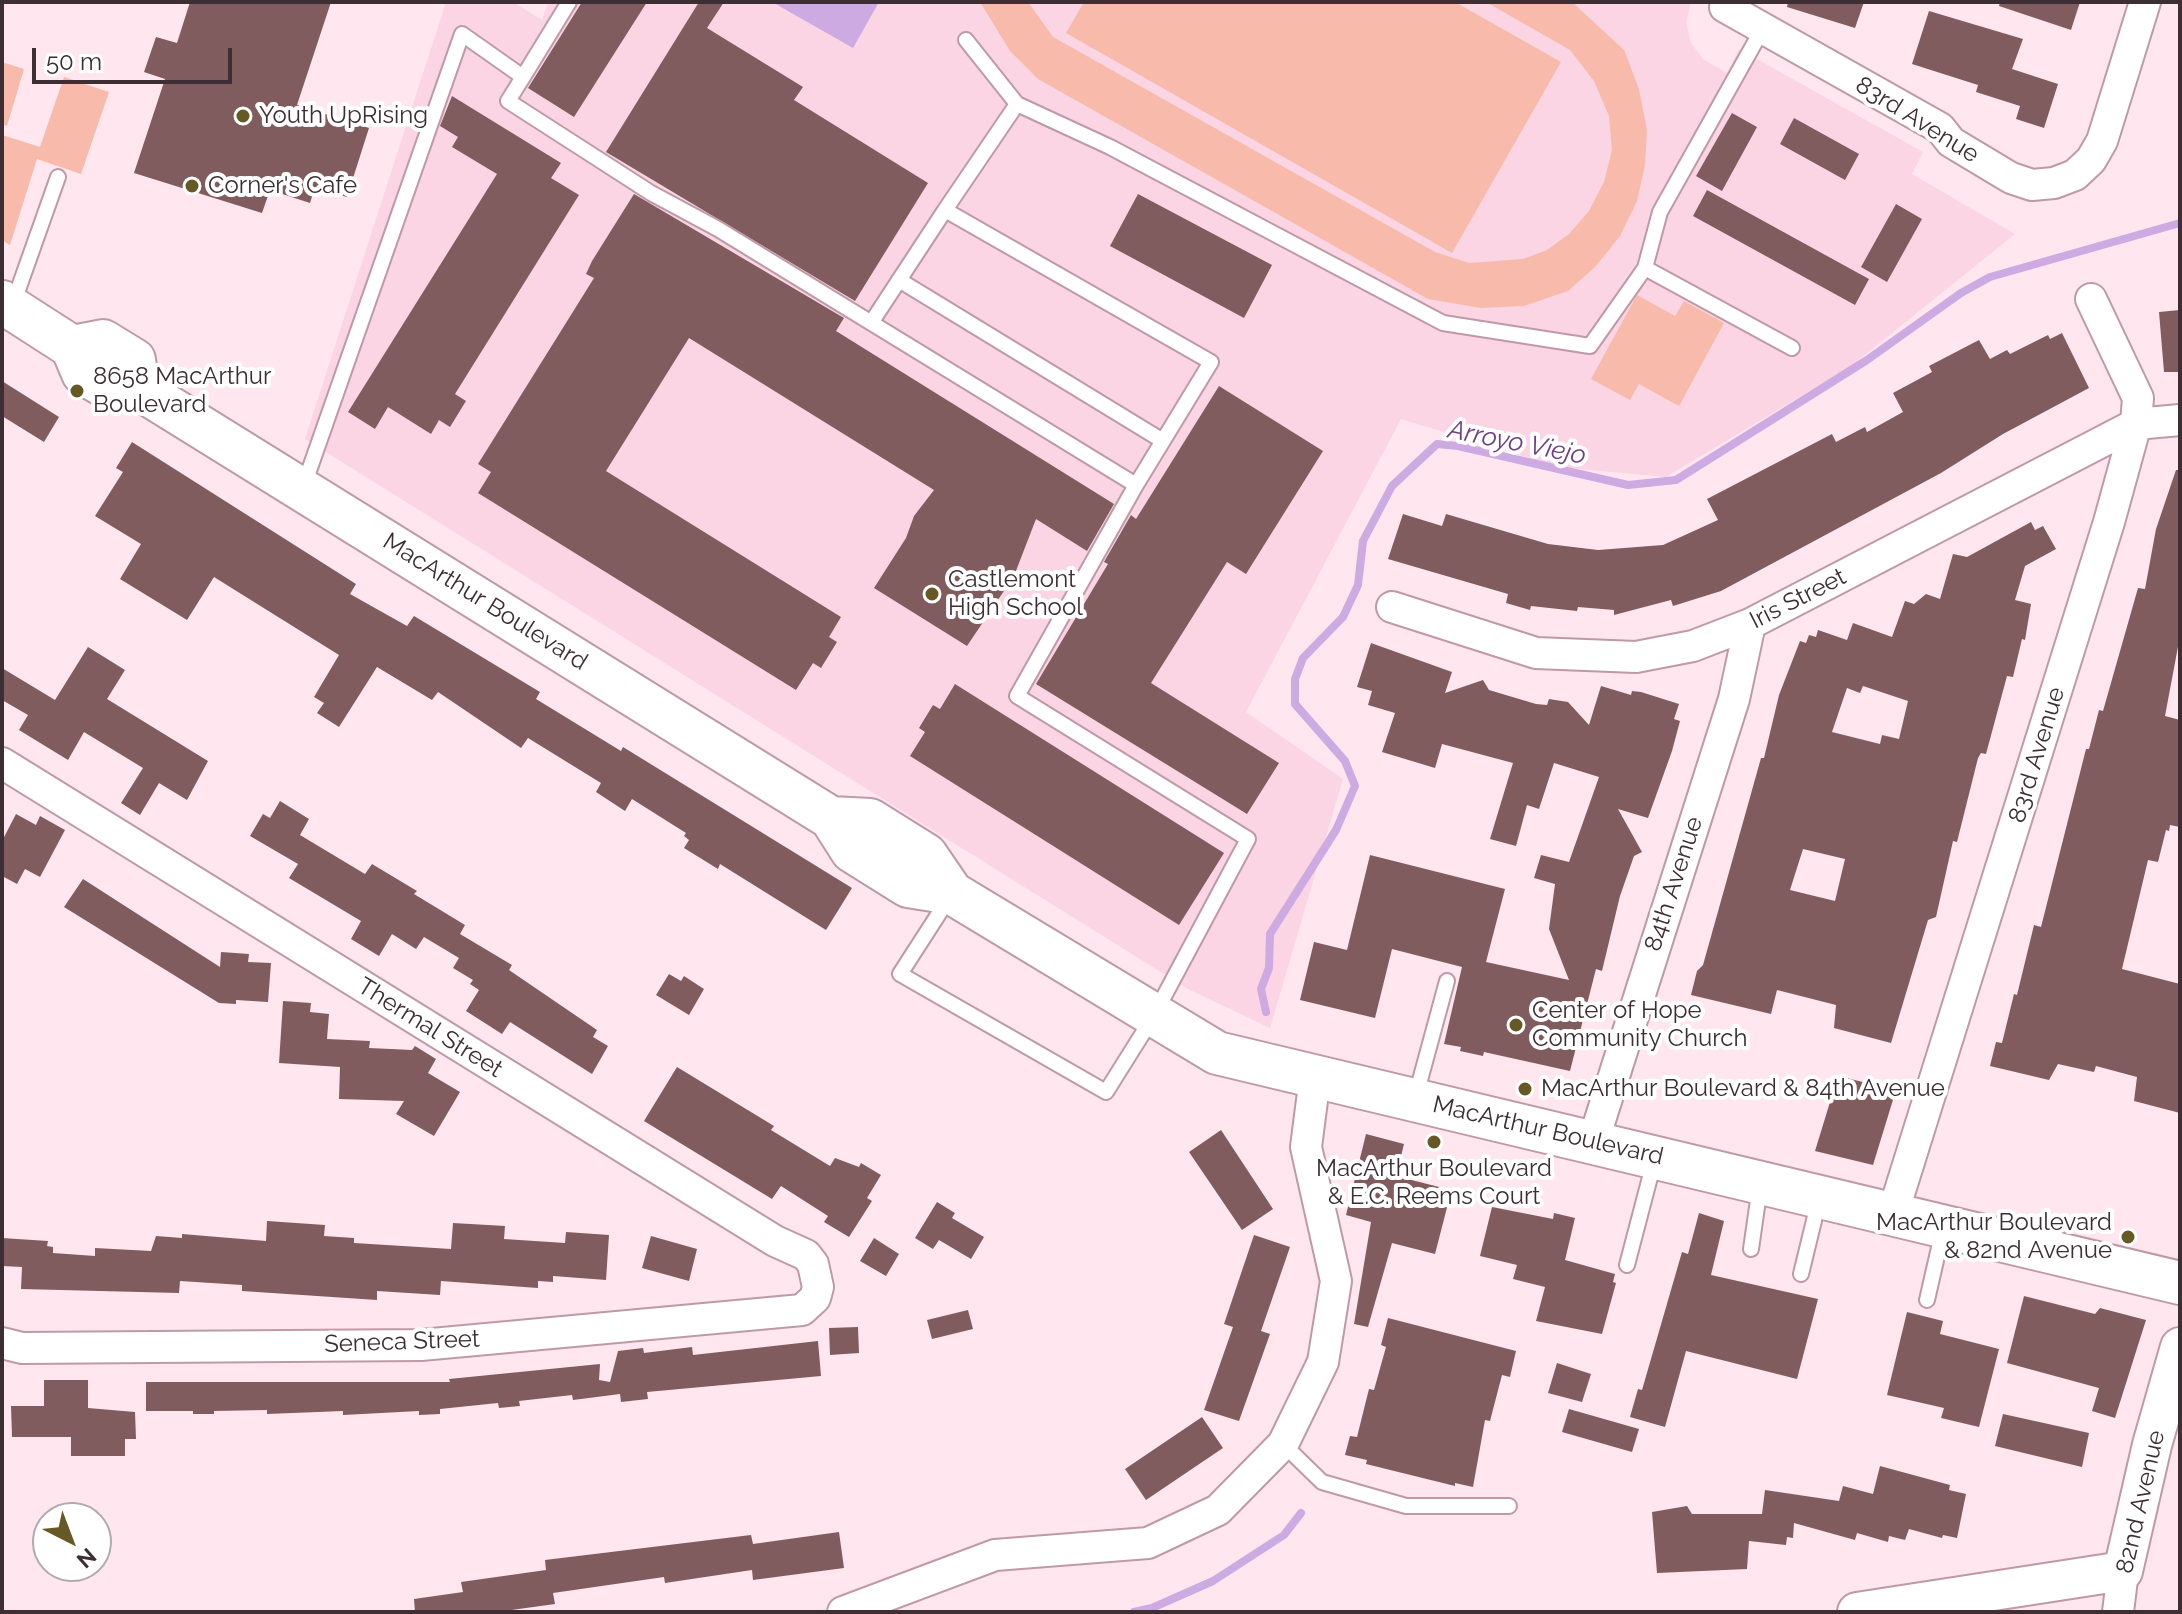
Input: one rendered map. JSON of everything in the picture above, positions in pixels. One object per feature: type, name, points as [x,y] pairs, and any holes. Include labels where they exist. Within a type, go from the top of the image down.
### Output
[{"type":"main road","name":"MacArthur Boulevard","points":[[6,305],[72,347],[83,373],[114,391],[138,388],[831,818],[870,820],[926,855],[952,893],[1217,1053],[2180,1283]]},
{"type":"street","name":"83rd Avenue","points":[[1726,4],[1940,128],[1951,142],[2011,178],[2043,184],[2075,175],[2091,160],[2102,141],[2145,2]]},
{"type":"street","name":"83rd Avenue","points":[[1893,1213],[2105,536],[2136,424],[2138,398],[2091,299]]},
{"type":"street","name":"Iris Street","points":[[1392,607],[1536,653],[1636,657],[1693,646],[1750,624],[2136,424],[2180,420]]},
{"type":"street","name":"84th Avenue","points":[[1593,1142],[1734,699],[1750,624]]},
{"type":"street","name":"Thermal Street","points":[[2,763],[775,1241],[806,1255],[813,1264],[818,1287],[815,1298],[802,1310]]},
{"type":"street","points":[[843,1612],[995,1555],[1148,1543],[1218,1510],[1283,1444],[1323,1362],[1336,1281],[1306,1147],[1315,1077]]},
{"type":"street","name":"Seneca Street","points":[[2,1343],[22,1348],[421,1345],[802,1310]]},
{"type":"street","name":"82nd Avenue","points":[[2118,1612],[2123,1571],[2152,1445],[2180,1347]]},
{"type":"street","points":[[1857,1612],[2123,1571]]},
{"type":"lane","points":[[569,2],[508,101],[651,193],[1136,485]]},
{"type":"lane","points":[[966,40],[1017,104],[1110,147],[1443,323],[1590,346],[1645,268],[1660,212],[1763,28]]},
{"type":"lane","points":[[302,489],[462,34],[523,77]]},
{"type":"lane","points":[[871,323],[1017,104]]},
{"type":"lane","points":[[6,305],[58,177]]},
{"type":"lane","points":[[945,210],[1211,362],[1136,485],[1017,696],[1248,839],[1153,1017],[1106,1092],[900,974],[952,893]]},
{"type":"lane","points":[[1645,268],[1792,348]]},
{"type":"lane","points":[[899,280],[1163,441]]},
{"type":"lane","points":[[1415,1100],[1447,981]]},
{"type":"lane","points":[[1627,1265],[1655,1157]]},
{"type":"lane","points":[[1751,1249],[1761,1182]]},
{"type":"lane","points":[[1801,1274],[1820,1196]]},
{"type":"lane","points":[[1927,1300],[1944,1226]]},
{"type":"lane","points":[[1283,1444],[1322,1482],[1406,1506],[1509,1506]]},
{"type":"shaded area","name":"Castlemont High School","points":[[446,2],[513,2],[542,20],[548,2],[1691,2],[1686,23],[1691,43],[1703,59],[1727,73],[1739,49],[1923,152],[1912,174],[2015,234],[1851,366],[1666,477],[1559,467],[1401,419],[1246,712],[1343,779],[1270,1028],[1188,989],[305,439]]},
{"type":"shaded area","points":[[772,2],[879,2],[853,48]]},
{"type":"shaded area","points":[[980,2],[1028,2],[1053,37],[1435,252],[1469,263],[1523,259],[1547,250],[1569,234],[1589,211],[1604,182],[1612,150],[1609,116],[1594,81],[1570,50],[1486,2],[1572,2],[1624,50],[1639,89],[1647,130],[1645,165],[1637,201],[1620,236],[1595,267],[1568,291],[1524,306],[1481,308],[1428,299],[1038,79],[1010,51]]},
{"type":"shaded area","points":[[1084,2],[1455,2],[1561,62],[1452,253],[1066,33]]},
{"type":"shaded area","points":[[2,62],[24,69],[7,126],[2,124]]},
{"type":"shaded area","points":[[64,77],[109,92],[81,174],[37,159],[10,245],[2,240],[2,135],[40,147]]},
{"type":"shaded area","points":[[1637,295],[1675,316],[1684,301],[1724,323],[1679,406],[1639,384],[1630,400],[1591,379]]},
{"type":"building","name":"Youth UpRising","points":[[190,2],[331,2],[297,105],[369,128],[347,197],[315,187],[310,203],[270,190],[262,213],[134,173],[165,79],[144,72],[156,37],[177,43]]},
{"type":"building","points":[[582,2],[647,2],[574,117],[528,88]]},
{"type":"building","points":[[699,2],[724,2],[707,28],[803,87],[794,100],[928,183],[855,301],[606,152]]},
{"type":"building","points":[[1788,2],[1864,2],[1855,28],[1787,7]]},
{"type":"building","points":[[2000,2],[2080,2],[2071,30],[1999,6]]},
{"type":"building","points":[[1929,11],[2023,39],[2012,69],[2058,84],[2044,128],[2016,119],[2020,106],[1976,92],[1978,85],[1912,64]]},
{"type":"building","points":[[452,96],[561,163],[551,178],[579,195],[455,394],[466,401],[450,427],[439,420],[431,434],[388,407],[375,429],[348,412],[497,174],[452,147],[458,137],[440,126]]},
{"type":"building","points":[[1732,113],[1757,127],[1722,191],[1696,176]]},
{"type":"building","points":[[1794,118],[1859,154],[1845,180],[1780,144]]},
{"type":"building","points":[[1707,190],[1869,279],[1855,305],[1693,216]]},
{"type":"building","points":[[634,194],[844,318],[836,331],[1114,504],[1087,551],[1036,519],[1014,576],[967,646],[874,588],[906,538],[914,516],[934,490],[689,338],[606,471],[841,617],[829,637],[837,642],[821,668],[813,663],[796,690],[478,493],[491,472],[478,464],[594,278],[586,274],[592,261]]},
{"type":"building","points":[[1138,194],[1272,265],[1244,318],[1110,246]]},
{"type":"building","points":[[1896,204],[1922,219],[1887,282],[1861,267]]},
{"type":"building","points":[[2180,310],[2180,372],[2164,372],[2159,312]]},
{"type":"building","points":[[2062,333],[2089,388],[2003,434],[1941,473],[1721,591],[1673,606],[1671,600],[1614,615],[1614,610],[1578,607],[1577,611],[1531,606],[1530,610],[1506,603],[1508,594],[1388,559],[1403,514],[1442,526],[1446,514],[1548,544],[1598,550],[1663,545],[1718,520],[1707,499],[1832,434],[1836,442],[1865,427],[1867,432],[1903,412],[1893,393],[1932,372],[1929,366],[1979,340],[1990,359],[2007,350],[2010,354],[2048,335],[2050,339]]},
{"type":"building","points":[[2,381],[59,417],[44,442],[2,416]]},
{"type":"building","points":[[1219,386],[1323,451],[1246,574],[1227,562],[1151,683],[1279,763],[1247,814],[1036,684],[1108,564],[1104,562],[1131,515],[1136,519]]},
{"type":"building","points":[[132,442],[356,584],[350,594],[407,626],[414,616],[540,692],[536,699],[621,751],[623,747],[852,888],[826,930],[720,864],[718,869],[684,848],[689,840],[684,836],[686,833],[632,799],[625,811],[596,792],[601,783],[528,738],[521,748],[438,692],[432,700],[377,667],[339,727],[317,713],[324,703],[314,697],[339,655],[214,577],[187,620],[120,579],[141,544],[95,516],[123,472],[116,468]]},
{"type":"building","points":[[2176,470],[2180,470],[2180,636],[2165,716],[2180,720],[2180,827],[2170,825],[2169,831],[2166,830],[2158,862],[2148,860],[2122,969],[2180,984],[2180,1113],[2134,1101],[2137,1077],[2096,1066],[2094,1072],[2058,1064],[2049,1080],[1990,1066],[1996,1042],[2002,1043],[2014,994],[2017,995],[2034,925],[2041,927],[2086,749],[2089,749],[2099,710],[2103,711],[2138,588],[2145,589],[2156,529]]},
{"type":"building","points":[[2031,522],[2035,530],[2043,526],[2056,549],[2025,566],[2015,600],[2031,604],[2025,640],[2022,639],[2013,677],[2007,676],[1986,754],[1981,753],[1978,758],[1957,842],[1953,841],[1936,917],[1928,920],[1891,1043],[1834,1028],[1836,1005],[1777,990],[1771,1014],[1691,995],[1697,971],[1703,965],[1761,758],[1764,758],[1779,695],[1800,641],[1806,643],[1809,635],[1816,637],[1818,630],[1847,640],[1853,623],[1892,637],[1905,601],[1914,604],[1926,594],[1940,599],[1953,554],[1967,557]],"holes":[[[1863,686],[1908,701],[1899,739],[1882,735],[1880,744],[1832,732],[1847,688],[1860,693]],[[1803,849],[1845,859],[1835,901],[1790,890]]]},
{"type":"building","points":[[1371,643],[1452,672],[1445,693],[1483,680],[1489,690],[1536,704],[1547,705],[1549,699],[1568,702],[1589,725],[1601,686],[1631,695],[1632,691],[1641,692],[1679,704],[1674,719],[1680,721],[1672,751],[1648,818],[1618,809],[1642,852],[1634,856],[1620,896],[1602,971],[1596,969],[1570,1071],[1484,1052],[1483,1056],[1444,1044],[1462,967],[1392,949],[1375,1018],[1300,1000],[1314,942],[1347,950],[1370,855],[1505,889],[1486,962],[1569,980],[1549,929],[1555,884],[1534,878],[1541,855],[1569,862],[1599,777],[1554,763],[1539,809],[1527,805],[1516,846],[1490,839],[1513,763],[1442,744],[1435,768],[1382,752],[1395,713],[1368,705],[1372,691],[1357,687]]},
{"type":"building","points":[[88,647],[125,670],[107,699],[208,761],[187,800],[159,783],[140,815],[121,803],[143,768],[84,732],[68,760],[19,730],[28,715],[2,700],[2,668],[55,700]]},
{"type":"building","points":[[955,684],[1224,853],[1179,925],[910,756],[925,732],[919,728],[933,705],[940,709]]},
{"type":"building","points":[[280,801],[309,819],[300,835],[365,874],[372,864],[417,891],[414,894],[465,925],[460,934],[512,965],[509,970],[597,1030],[593,1037],[608,1046],[592,1074],[510,1022],[502,1034],[466,1011],[479,990],[470,984],[473,980],[453,968],[459,958],[424,937],[416,949],[392,934],[379,956],[351,939],[361,921],[289,878],[298,864],[250,836],[263,814],[270,818]]},
{"type":"building","points":[[16,814],[36,825],[40,816],[65,830],[40,877],[25,869],[17,884],[2,876],[2,841]]},
{"type":"building","points":[[83,879],[220,967],[221,952],[249,954],[248,962],[271,963],[268,1002],[236,1000],[236,1004],[219,1003],[64,907]]},
{"type":"building","points":[[669,974],[681,981],[684,976],[704,989],[689,1015],[656,995]]},
{"type":"building","points":[[283,1001],[311,1003],[310,1012],[329,1014],[327,1039],[370,1041],[369,1048],[412,1050],[415,1046],[436,1059],[428,1073],[460,1092],[434,1136],[396,1114],[404,1101],[339,1099],[340,1067],[279,1063]]},
{"type":"building","points":[[677,1067],[774,1126],[771,1130],[830,1166],[835,1158],[859,1167],[861,1163],[881,1175],[867,1198],[872,1201],[849,1237],[824,1222],[828,1216],[781,1186],[772,1199],[644,1121]]},
{"type":"building","points":[[1838,1076],[1896,1090],[1873,1165],[1815,1151]]},
{"type":"building","points":[[1221,1130],[1273,1209],[1242,1230],[1189,1152]]},
{"type":"building","points":[[1366,1134],[1404,1144],[1396,1176],[1443,1188],[1441,1194],[1450,1196],[1435,1254],[1392,1243],[1368,1327],[1354,1324],[1371,1222],[1346,1215]]},
{"type":"building","points":[[937,1202],[955,1213],[952,1218],[984,1237],[971,1259],[939,1240],[933,1249],[915,1238]]},
{"type":"building","points":[[1492,1207],[1553,1219],[1554,1213],[1575,1218],[1565,1260],[1615,1274],[1613,1282],[1616,1283],[1602,1334],[1536,1321],[1545,1287],[1513,1279],[1517,1265],[1480,1256]]},
{"type":"building","points":[[1699,1213],[1724,1221],[1711,1275],[1818,1299],[1797,1379],[1686,1351],[1665,1427],[1630,1417],[1638,1389],[1642,1390],[1682,1252],[1688,1254]]},
{"type":"building","points":[[267,1221],[325,1225],[324,1236],[354,1238],[354,1243],[451,1249],[453,1223],[505,1226],[504,1239],[565,1243],[566,1232],[609,1235],[606,1280],[553,1276],[553,1282],[538,1281],[538,1288],[441,1281],[440,1295],[377,1291],[377,1300],[242,1291],[242,1285],[180,1281],[179,1293],[21,1289],[22,1267],[2,1266],[2,1238],[48,1241],[47,1246],[53,1247],[53,1253],[95,1256],[95,1248],[151,1251],[156,1236],[182,1238],[182,1234],[266,1241]]},
{"type":"building","points":[[1254,1235],[1290,1247],[1261,1331],[1270,1334],[1239,1421],[1204,1410],[1233,1327],[1224,1324]]},
{"type":"building","points":[[651,1236],[697,1249],[689,1281],[642,1268]]},
{"type":"building","points":[[874,1238],[899,1254],[886,1276],[860,1261]]},
{"type":"building","points":[[2024,1296],[2095,1314],[2100,1308],[2146,1320],[2115,1418],[2092,1411],[2099,1388],[2007,1363]]},
{"type":"building","points":[[968,1310],[973,1329],[932,1339],[927,1320]]},
{"type":"building","points":[[1907,1312],[1943,1321],[1940,1334],[1999,1349],[1979,1427],[1941,1418],[1944,1408],[1887,1395]]},
{"type":"building","points":[[1388,1318],[1516,1351],[1510,1377],[1502,1375],[1490,1421],[1485,1420],[1473,1487],[1455,1483],[1455,1486],[1366,1464],[1367,1460],[1345,1455],[1350,1436],[1357,1437],[1369,1389],[1374,1390],[1386,1347],[1381,1345]]},
{"type":"building","points":[[858,1327],[859,1353],[830,1355],[829,1328]]},
{"type":"building","points":[[818,1341],[821,1376],[647,1392],[648,1399],[621,1402],[620,1394],[573,1400],[572,1395],[519,1401],[520,1406],[499,1408],[498,1403],[440,1409],[440,1414],[419,1415],[419,1411],[343,1415],[343,1411],[267,1414],[267,1410],[214,1411],[214,1414],[193,1414],[193,1411],[146,1411],[146,1382],[450,1382],[449,1379],[600,1364],[599,1380],[610,1382],[618,1351],[643,1348],[644,1353],[692,1347],[693,1355]]},
{"type":"building","points":[[1557,1363],[1591,1374],[1582,1402],[1548,1393]]},
{"type":"building","points":[[44,1380],[88,1380],[88,1408],[135,1412],[136,1439],[125,1439],[125,1456],[71,1456],[71,1437],[12,1437],[11,1406],[44,1406]]},
{"type":"building","points":[[1569,1409],[1639,1429],[1632,1452],[1562,1432]]},
{"type":"building","points":[[2003,1414],[2089,1433],[2082,1467],[1995,1446]]},
{"type":"building","points":[[1202,1417],[1223,1448],[1146,1500],[1125,1469]]},
{"type":"building","points":[[1880,1466],[1950,1485],[1949,1490],[1966,1494],[1957,1538],[1943,1535],[1942,1538],[1909,1529],[1905,1540],[1889,1536],[1888,1542],[1857,1533],[1855,1540],[1794,1523],[1793,1538],[1787,1537],[1786,1545],[1749,1541],[1747,1569],[1657,1573],[1652,1512],[1687,1506],[1692,1514],[1762,1514],[1765,1490],[1839,1501],[1843,1486],[1873,1494]]},
{"type":"building","points":[[839,1532],[844,1568],[753,1580],[752,1570],[665,1583],[664,1577],[553,1593],[555,1604],[497,1612],[415,1612],[414,1599],[463,1592],[461,1582],[546,1570],[545,1560],[751,1535],[753,1544]]},
{"type":"waterway","name":"Arroyo Viejo","points":[[1266,1012],[1261,989],[1269,968],[1270,934],[1336,830],[1355,786],[1345,761],[1295,704],[1295,679],[1303,658],[1343,617],[1358,585],[1363,541],[1392,486],[1437,444],[1458,446],[1628,485],[1676,480],[1867,360],[1961,293],[1990,277],[2180,223]]},
{"type":"waterway","name":"Arroyo Viejo","points":[[1134,1612],[1152,1608],[1213,1581],[1284,1535],[1301,1513]]},
{"type":"place","name":"Youth UpRising","points":[[243,116]]},
{"type":"place","name":"Corner's Cafe","points":[[192,186]]},
{"type":"place","name":"8658 MacArthur Boulevard","points":[[77,391]]},
{"type":"place","name":"Castlemont High School","points":[[932,594]]},
{"type":"place","name":"Center of Hope Community Church","points":[[1516,1025]]},
{"type":"place","name":"MacArthur Boulevard & 84th Avenue","points":[[1525,1089]]},
{"type":"place","name":"MacArthur Boulevard & E.C. Reems Court","points":[[1434,1142]]},
{"type":"place","name":"MacArthur Boulevard & 82nd Avenue","points":[[2128,1237]]}]
